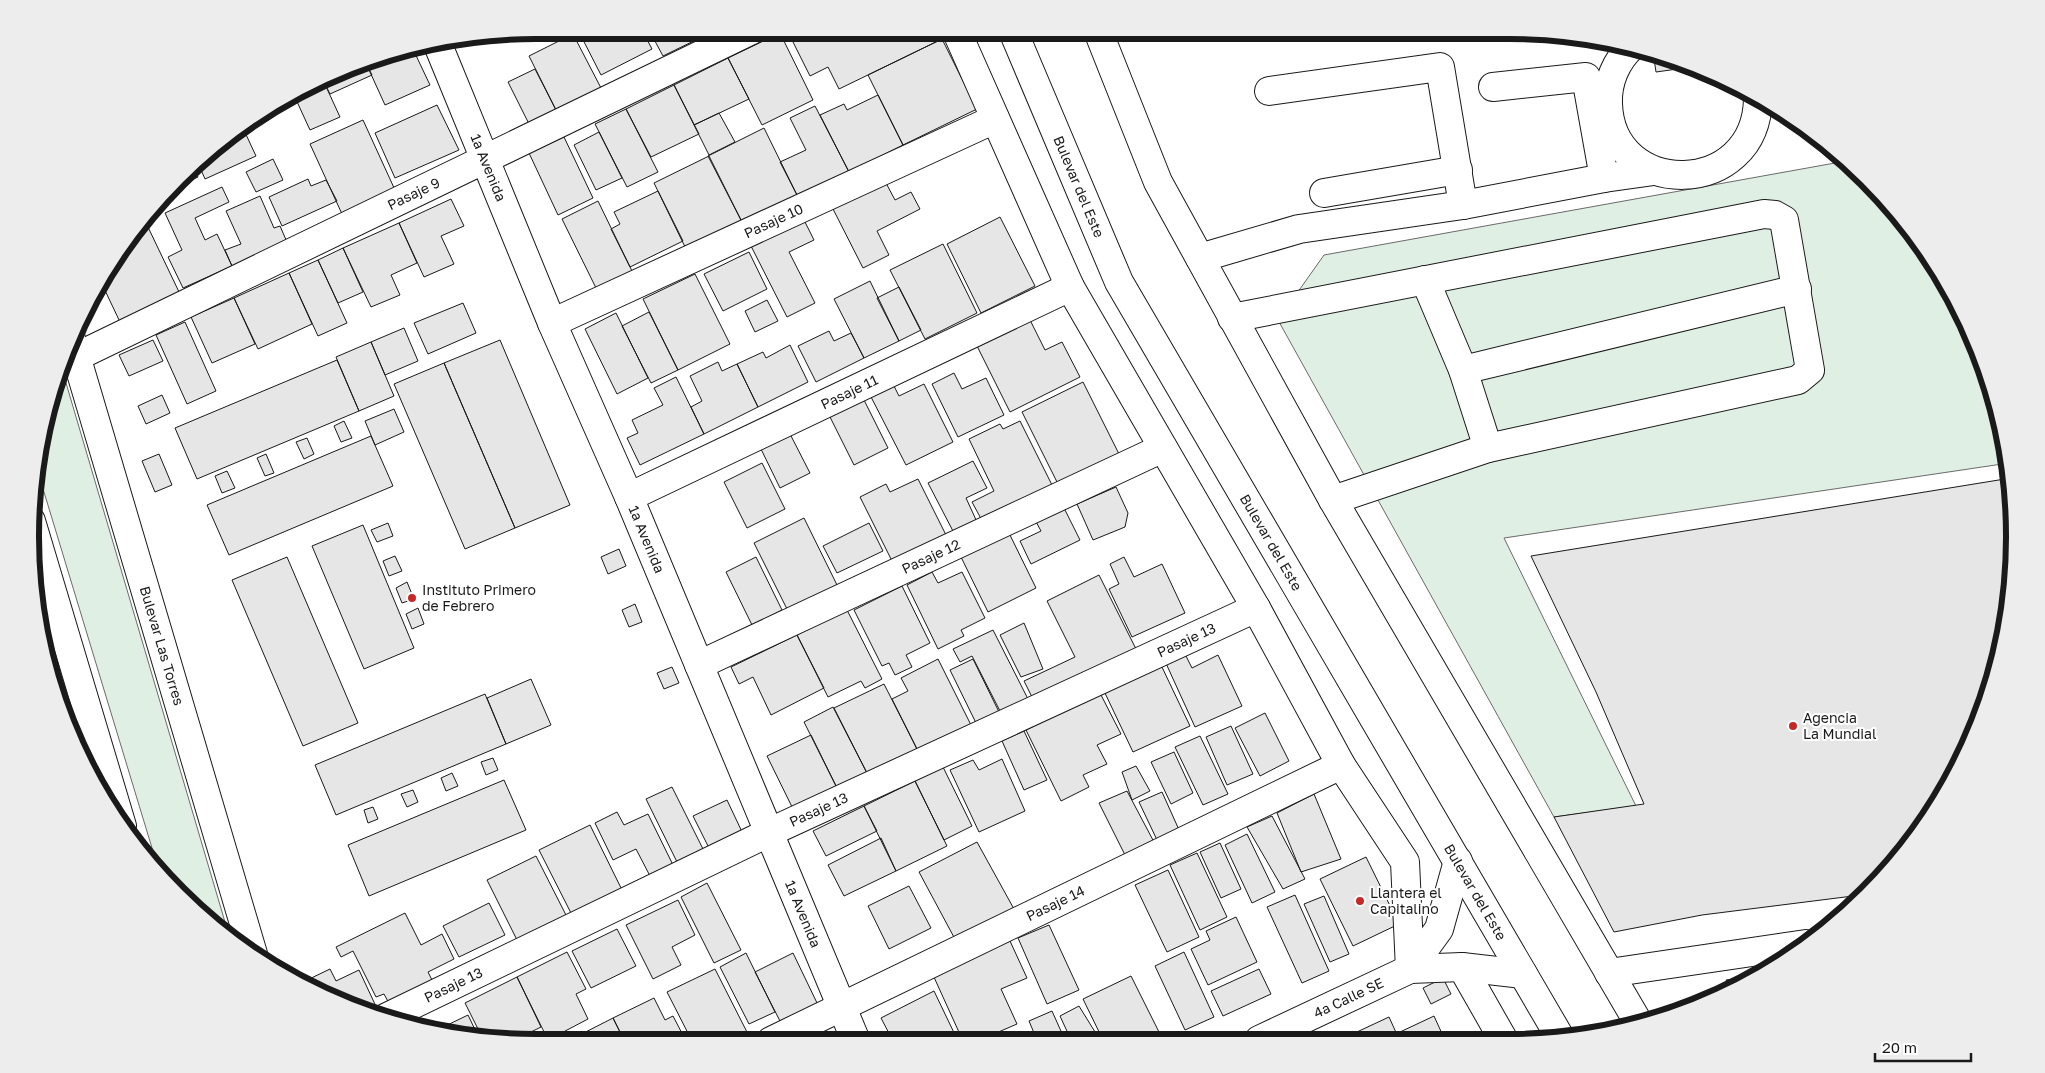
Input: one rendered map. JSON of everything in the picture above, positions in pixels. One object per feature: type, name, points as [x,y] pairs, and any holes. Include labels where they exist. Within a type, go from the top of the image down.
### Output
[{"type":"main road","name":"Pasaje 9","points":[[77,346],[485,160],[734,39]]},
{"type":"main road","points":[[960,39],[1070,287],[1256,608],[1341,765],[1405,862],[1410,969]]},
{"type":"main road","name":"Bulevar del Este","points":[[1017,39],[1119,282],[1556,1032]]},
{"type":"main road","points":[[1101,39],[1158,182],[1232,318],[1333,500],[1635,1017]]},
{"type":"main road","name":"1a Avenida","points":[[439,48],[552,323],[630,497],[853,1034]]},
{"type":"main road","points":[[1626,53],[1615,67],[1608,91],[1608,115],[1617,139],[1633,158],[1654,171]]},
{"type":"main road","points":[[1269,91],[1440,67],[1463,205]]},
{"type":"main road","points":[[1493,87],[1586,77],[1604,178]]},
{"type":"main road","points":[[1200,258],[1299,229],[1463,205],[1604,178],[1654,171],[1678,176],[1703,174],[1725,163],[1743,146],[1755,124],[1757,105]]},
{"type":"main road","name":"Pasaje 10","points":[[552,323],[995,119]]},
{"type":"main road","points":[[1324,193],[1458,170]]},
{"type":"main road","points":[[1232,318],[1764,214],[1776,215],[1784,220],[1810,370],[1798,380],[1488,448],[1333,500]]},
{"type":"main road","points":[[1425,280],[1462,370],[1488,448]]},
{"type":"main road","name":"Pasaje 11","points":[[630,497],[1070,287]]},
{"type":"main road","points":[[1462,370],[1797,288]]},
{"type":"main road","name":"Bulevar Las Torres","points":[[74,353],[250,943]]},
{"type":"main road","name":"Pasaje 12","points":[[699,665],[1163,448]]},
{"type":"main road","points":[[41,582],[95,763],[102,780]]},
{"type":"main road","name":"Pasaje 13","points":[[395,1013],[768,833],[1256,608]]},
{"type":"main road","name":"Pasaje 14","points":[[784,1034],[1341,765]]},
{"type":"main road","points":[[1410,969],[1439,929],[1458,861]]},
{"type":"main road","points":[[1609,973],[1790,946]]},
{"type":"main road","points":[[1410,969],[1462,967],[1523,974]]},
{"type":"main road","points":[[1462,967],[1500,1034]]},
{"type":"main road","name":"4a Calle SE","points":[[1272,1034],[1410,969]]},
{"type":"green space","points":[[1835,160],[1883,208],[1903,233],[1940,288],[1955,316],[1980,377],[1997,439],[2001,464],[1504,538],[1636,806],[1554,817],[1278,320],[1324,255],[1835,163]]},
{"type":"green space","points":[[65,378],[226,925],[208,911],[154,855],[42,485],[48,439]]},
{"type":"building","points":[[563,39],[576,39],[601,88],[556,110],[529,56]]},
{"type":"building","points":[[583,39],[647,39],[652,49],[601,75]]},
{"type":"building","points":[[654,39],[698,39],[663,56]]},
{"type":"building","points":[[768,39],[783,39],[813,100],[762,125],[728,58]]},
{"type":"building","points":[[792,39],[942,39],[839,89],[828,67],[810,76]]},
{"type":"building","points":[[942,39],[977,109],[903,145],[868,75]]},
{"type":"building","points":[[415,54],[430,85],[385,105],[368,68]]},
{"type":"building","points":[[728,58],[749,99],[694,125],[674,85]]},
{"type":"building","points":[[1654,61],[1678,69],[1656,72]]},
{"type":"building","points":[[369,68],[372,75],[330,94],[326,86]]},
{"type":"building","points":[[535,69],[556,110],[529,124],[508,82]]},
{"type":"building","points":[[674,85],[699,134],[651,157],[626,109]]},
{"type":"building","points":[[326,86],[340,117],[310,130],[296,100]]},
{"type":"building","points":[[878,95],[903,145],[849,172],[820,115],[844,104],[847,110]]},
{"type":"building","points":[[437,105],[459,150],[395,178],[375,133]]},
{"type":"building","points":[[815,106],[849,172],[798,197],[780,162],[806,150],[790,118]]},
{"type":"building","points":[[626,109],[658,172],[627,187],[595,124]]},
{"type":"building","points":[[719,113],[735,142],[709,155],[694,125]]},
{"type":"building","points":[[363,120],[395,190],[342,214],[310,144]]},
{"type":"building","points":[[764,128],[798,197],[743,224],[708,156]]},
{"type":"building","points":[[599,132],[622,178],[596,190],[574,145]]},
{"type":"building","points":[[245,133],[256,156],[205,179],[201,169]]},
{"type":"building","points":[[564,137],[593,198],[558,215],[529,153]]},
{"type":"building","points":[[709,156],[743,224],[687,251],[654,183]]},
{"type":"building","points":[[273,159],[283,180],[256,192],[246,172]]},
{"type":"building","points":[[196,174],[198,177],[189,181]]},
{"type":"building","points":[[308,179],[311,186],[326,180],[337,201],[282,226],[269,197]]},
{"type":"building","points":[[886,183],[895,200],[911,192],[920,209],[877,231],[889,255],[863,268],[833,209]]},
{"type":"building","points":[[222,187],[229,202],[195,218],[205,240],[217,234],[232,266],[183,288],[168,257],[182,250],[165,213]]},
{"type":"building","points":[[658,191],[683,241],[630,267],[611,229],[620,224],[614,212]]},
{"type":"building","points":[[260,196],[274,228],[280,226],[287,242],[232,266],[225,250],[241,244],[226,211]]},
{"type":"building","points":[[451,199],[464,226],[441,236],[454,264],[424,277],[399,223]]},
{"type":"building","points":[[598,201],[632,271],[596,288],[562,219]]},
{"type":"building","points":[[1000,217],[1035,286],[981,313],[947,244]]},
{"type":"building","points":[[804,220],[814,240],[789,252],[815,303],[787,317],[751,246]]},
{"type":"building","points":[[399,223],[417,263],[391,275],[400,295],[371,307],[343,248]]},
{"type":"building","points":[[148,226],[180,294],[120,322],[104,289]]},
{"type":"building","points":[[943,244],[977,313],[925,339],[890,270]]},
{"type":"building","points":[[343,248],[363,292],[338,303],[318,260]]},
{"type":"building","points":[[749,252],[767,289],[723,311],[704,274]]},
{"type":"building","points":[[318,260],[347,323],[318,336],[289,273]]},
{"type":"building","points":[[289,273],[312,324],[258,349],[234,298]]},
{"type":"building","points":[[695,274],[730,344],[678,370],[643,299]]},
{"type":"building","points":[[870,281],[899,341],[864,358],[834,299]]},
{"type":"building","points":[[899,287],[921,330],[899,341],[877,298]]},
{"type":"building","points":[[234,298],[255,344],[212,363],[191,317]]},
{"type":"building","points":[[767,300],[778,321],[755,332],[745,311]]},
{"type":"building","points":[[463,303],[476,333],[428,354],[414,323]]},
{"type":"building","points":[[649,312],[678,370],[651,383],[622,326]]},
{"type":"building","points":[[616,313],[648,378],[617,394],[585,329]]},
{"type":"building","points":[[1028,316],[1045,350],[1062,342],[1080,377],[1010,412],[975,342]]},
{"type":"building","points":[[185,322],[216,391],[187,404],[156,335]]},
{"type":"building","points":[[404,328],[418,361],[385,375],[371,342]]},
{"type":"building","points":[[829,331],[834,341],[851,333],[864,358],[816,382],[798,346]]},
{"type":"building","points":[[153,340],[163,361],[129,376],[119,355]]},
{"type":"building","points":[[500,340],[570,505],[515,528],[444,363]]},
{"type":"building","points":[[371,342],[394,396],[359,411],[336,357]]},
{"type":"building","points":[[790,345],[808,382],[758,407],[737,364],[763,352],[766,358]]},
{"type":"building","points":[[337,360],[359,411],[197,479],[175,428]]},
{"type":"building","points":[[718,362],[722,371],[737,364],[758,407],[704,434],[691,407],[702,401],[690,376]]},
{"type":"building","points":[[444,363],[515,528],[465,549],[394,384]]},
{"type":"building","points":[[954,373],[962,389],[986,378],[1004,415],[958,437],[932,384]]},
{"type":"building","points":[[676,377],[704,434],[640,465],[627,438],[638,433],[632,420],[663,405],[654,388]]},
{"type":"building","points":[[1083,382],[1119,454],[1058,484],[1022,412]]},
{"type":"building","points":[[893,384],[899,396],[924,384],[953,442],[906,465],[870,395]]},
{"type":"building","points":[[162,395],[170,413],[146,424],[138,406]]},
{"type":"building","points":[[864,400],[888,448],[854,465],[830,417]]},
{"type":"building","points":[[394,409],[404,432],[375,445],[365,421]]},
{"type":"building","points":[[344,421],[352,438],[341,442],[334,426]]},
{"type":"building","points":[[1020,421],[1055,491],[985,526],[972,502],[994,491],[969,439],[1000,424],[1003,429]]},
{"type":"building","points":[[789,432],[810,473],[780,488],[760,447]]},
{"type":"building","points":[[371,436],[393,486],[229,555],[207,505]]},
{"type":"building","points":[[307,438],[314,454],[304,459],[296,442]]},
{"type":"building","points":[[159,454],[172,485],[155,492],[142,461]]},
{"type":"building","points":[[266,454],[274,473],[265,476],[257,458]]},
{"type":"building","points":[[973,461],[987,488],[966,498],[977,522],[954,533],[928,483]]},
{"type":"building","points":[[762,463],[785,509],[747,528],[724,482]]},
{"type":"building","points":[[227,471],[235,488],[222,493],[215,476]]},
{"type":"building","points":[[918,479],[946,535],[892,561],[860,497],[886,484],[890,492]]},
{"type":"building","name":"Agencia La Mundial","points":[[2003,479],[2006,536],[2002,601],[1997,634],[1980,696],[1955,757],[1940,785],[1903,840],[1883,865],[1852,896],[1702,915],[1614,932],[1554,817],[1644,804],[1596,692],[1531,556]]},
{"type":"building","points":[[1116,487],[1128,513],[1125,527],[1093,540],[1077,504]]},
{"type":"building","points":[[1062,504],[1080,540],[1031,564],[1020,541],[1041,531],[1034,518]]},
{"type":"building","points":[[804,518],[838,587],[788,611],[754,543]]},
{"type":"building","points":[[388,523],[393,536],[377,542],[371,530]]},
{"type":"building","points":[[869,523],[883,551],[837,573],[823,546]]},
{"type":"building","points":[[363,525],[414,648],[364,669],[312,546]]},
{"type":"building","points":[[1008,531],[1036,588],[988,612],[960,555]]},
{"type":"building","points":[[619,549],[626,566],[608,574],[601,557]]},
{"type":"building","points":[[395,556],[402,571],[389,576],[383,561]]},
{"type":"building","points":[[287,557],[358,723],[303,746],[232,580]]},
{"type":"building","points":[[756,557],[782,610],[752,625],[726,572]]},
{"type":"building","points":[[1124,557],[1134,577],[1162,564],[1185,613],[1132,637],[1109,589],[1119,584],[1110,564]]},
{"type":"building","points":[[932,572],[938,583],[962,572],[985,618],[961,630],[964,636],[938,649],[907,585]]},
{"type":"building","points":[[1099,575],[1136,649],[1033,699],[1024,681],[1075,657],[1047,601]]},
{"type":"building","points":[[407,582],[414,599],[402,603],[396,588]]},
{"type":"building","points":[[902,586],[930,643],[906,655],[912,667],[895,675],[889,663],[882,666],[854,610]]},
{"type":"building","points":[[635,604],[642,622],[629,627],[622,610]]},
{"type":"building","points":[[418,608],[424,624],[412,629],[406,614]]},
{"type":"building","points":[[847,610],[882,679],[865,688],[861,681],[828,697],[797,635]]},
{"type":"building","points":[[1024,623],[1043,669],[1021,677],[1000,635]]},
{"type":"building","points":[[993,630],[1028,699],[1001,713],[972,656],[960,662],[953,649]]},
{"type":"building","points":[[797,635],[824,688],[771,715],[753,677],[739,684],[731,667]]},
{"type":"building","points":[[1183,650],[1192,668],[1218,655],[1242,706],[1195,727],[1164,659]]},
{"type":"building","points":[[938,659],[972,727],[919,753],[892,699],[908,691],[901,678]]},
{"type":"building","points":[[973,659],[1000,714],[977,725],[950,670]]},
{"type":"building","points":[[1161,665],[1190,726],[1133,752],[1104,691]]},
{"type":"building","points":[[672,667],[679,683],[664,689],[657,673]]},
{"type":"building","points":[[531,679],[551,725],[506,744],[487,698]]},
{"type":"building","points":[[884,684],[919,753],[869,777],[834,708]]},
{"type":"building","points":[[1100,693],[1121,734],[1097,745],[1107,764],[1083,775],[1089,787],[1061,801],[1026,730]]},
{"type":"building","points":[[485,694],[506,744],[336,815],[315,765]]},
{"type":"building","points":[[833,707],[869,777],[839,792],[804,722]]},
{"type":"building","points":[[1265,713],[1289,761],[1260,776],[1235,728]]},
{"type":"building","points":[[1231,726],[1253,774],[1227,785],[1206,737]]},
{"type":"building","points":[[1024,731],[1047,780],[1024,790],[1002,741]]},
{"type":"building","points":[[811,735],[839,792],[795,813],[767,756]]},
{"type":"building","points":[[1200,736],[1228,794],[1203,805],[1175,747]]},
{"type":"building","points":[[1174,752],[1193,793],[1171,804],[1151,762]]},
{"type":"building","points":[[493,758],[498,770],[486,775],[481,762]]},
{"type":"building","points":[[1002,759],[1025,811],[979,832],[950,770],[973,760],[979,770]]},
{"type":"building","points":[[1136,766],[1150,791],[1132,800],[1122,772]]},
{"type":"building","points":[[943,767],[972,826],[944,840],[915,781]]},
{"type":"building","points":[[452,773],[458,786],[446,791],[441,778]]},
{"type":"building","points":[[504,780],[526,830],[369,896],[348,845]]},
{"type":"building","points":[[915,781],[947,846],[896,871],[864,806]]},
{"type":"building","points":[[672,787],[704,851],[678,864],[646,799]]},
{"type":"building","points":[[413,790],[418,802],[407,807],[401,794]]},
{"type":"building","points":[[1127,791],[1154,842],[1125,855],[1099,803]]},
{"type":"building","points":[[1162,792],[1180,832],[1158,842],[1139,802]]},
{"type":"building","points":[[1314,794],[1341,859],[1301,872],[1277,813]]},
{"type":"building","points":[[727,800],[743,834],[710,850],[693,816]]},
{"type":"building","points":[[864,806],[877,831],[826,856],[813,831]]},
{"type":"building","points":[[373,807],[378,819],[368,823],[364,810]]},
{"type":"building","points":[[617,812],[624,825],[648,814],[673,865],[650,876],[636,849],[613,860],[595,823]]},
{"type":"building","points":[[1272,816],[1305,879],[1283,889],[1247,827]]},
{"type":"building","points":[[590,825],[623,892],[573,917],[539,850]]},
{"type":"building","points":[[1247,834],[1275,892],[1252,903],[1225,845]]},
{"type":"building","points":[[881,838],[896,871],[844,896],[828,865]]},
{"type":"building","points":[[977,842],[1014,909],[956,941],[919,872]]},
{"type":"building","points":[[1220,843],[1241,889],[1221,898],[1200,852]]},
{"type":"building","points":[[1197,853],[1227,917],[1200,930],[1170,865]]},
{"type":"building","points":[[536,856],[567,917],[518,942],[487,880]]},
{"type":"building","name":"Llantera el Capitalino","points":[[1366,857],[1399,924],[1353,946],[1320,879]]},
{"type":"building","points":[[1168,870],[1199,937],[1167,952],[1135,885]]},
{"type":"building","points":[[707,883],[741,950],[714,963],[681,897]]},
{"type":"building","points":[[909,886],[931,928],[889,949],[868,906]]},
{"type":"building","points":[[1295,895],[1329,971],[1302,983],[1267,907]]},
{"type":"building","points":[[1324,896],[1349,954],[1330,962],[1304,904]]},
{"type":"building","points":[[678,900],[695,935],[672,947],[681,965],[653,979],[626,925]]},
{"type":"building","points":[[489,903],[505,935],[459,957],[443,926]]},
{"type":"building","points":[[405,913],[421,945],[442,934],[454,959],[428,972],[435,986],[391,1007],[384,994],[376,997],[353,951],[341,957],[336,947]]},
{"type":"building","points":[[1236,917],[1257,962],[1208,985],[1191,949],[1210,940],[1206,931]]},
{"type":"building","points":[[1049,925],[1079,990],[1047,1004],[1018,938]]},
{"type":"building","points":[[617,929],[636,966],[591,988],[572,951]]},
{"type":"building","points":[[1010,941],[1027,978],[1001,989],[1017,1024],[994,1034],[960,1034],[933,975]]},
{"type":"building","points":[[567,952],[586,989],[576,994],[588,1019],[559,1034],[545,1034],[517,977]]},
{"type":"building","points":[[1184,952],[1214,1017],[1185,1030],[1155,966]]},
{"type":"building","points":[[746,953],[775,1012],[749,1024],[720,967]]},
{"type":"building","points":[[793,953],[818,1005],[781,1023],[755,972]]},
{"type":"building","points":[[330,969],[336,981],[359,970],[377,1008],[346,996],[309,979]]},
{"type":"building","points":[[715,969],[748,1034],[688,1034],[667,992]]},
{"type":"building","points":[[1259,969],[1271,994],[1223,1016],[1211,991]]},
{"type":"building","points":[[1131,976],[1160,1034],[1100,1034],[1083,999]]},
{"type":"building","points":[[517,977],[541,1027],[528,1034],[479,1031],[465,1003]]},
{"type":"building","points":[[1443,978],[1451,994],[1431,1004],[1423,988]]},
{"type":"building","points":[[1737,978],[1728,983],[1726,980]]},
{"type":"building","points":[[934,991],[955,1034],[889,1034],[881,1018]]},
{"type":"building","points":[[654,998],[665,1020],[673,1016],[682,1034],[621,1034],[613,1018]]},
{"type":"building","points":[[1079,1006],[1096,1034],[1068,1034],[1060,1016]]},
{"type":"building","points":[[1052,1011],[1062,1034],[1034,1034],[1029,1021]]},
{"type":"building","points":[[468,1015],[475,1030],[472,1030],[445,1026]]},
{"type":"building","points":[[1434,1016],[1442,1034],[1401,1034],[1400,1032]]},
{"type":"building","points":[[1389,1017],[1397,1034],[1353,1034]]},
{"type":"building","points":[[613,1018],[621,1034],[582,1034]]},
{"type":"place","name":"Instituto Primero de Febrero","points":[[412,598]]},
{"type":"place","name":"Agencia La Mundial","points":[[1793,726]]},
{"type":"place","name":"Llantera el Capitalino","points":[[1360,901]]}]
